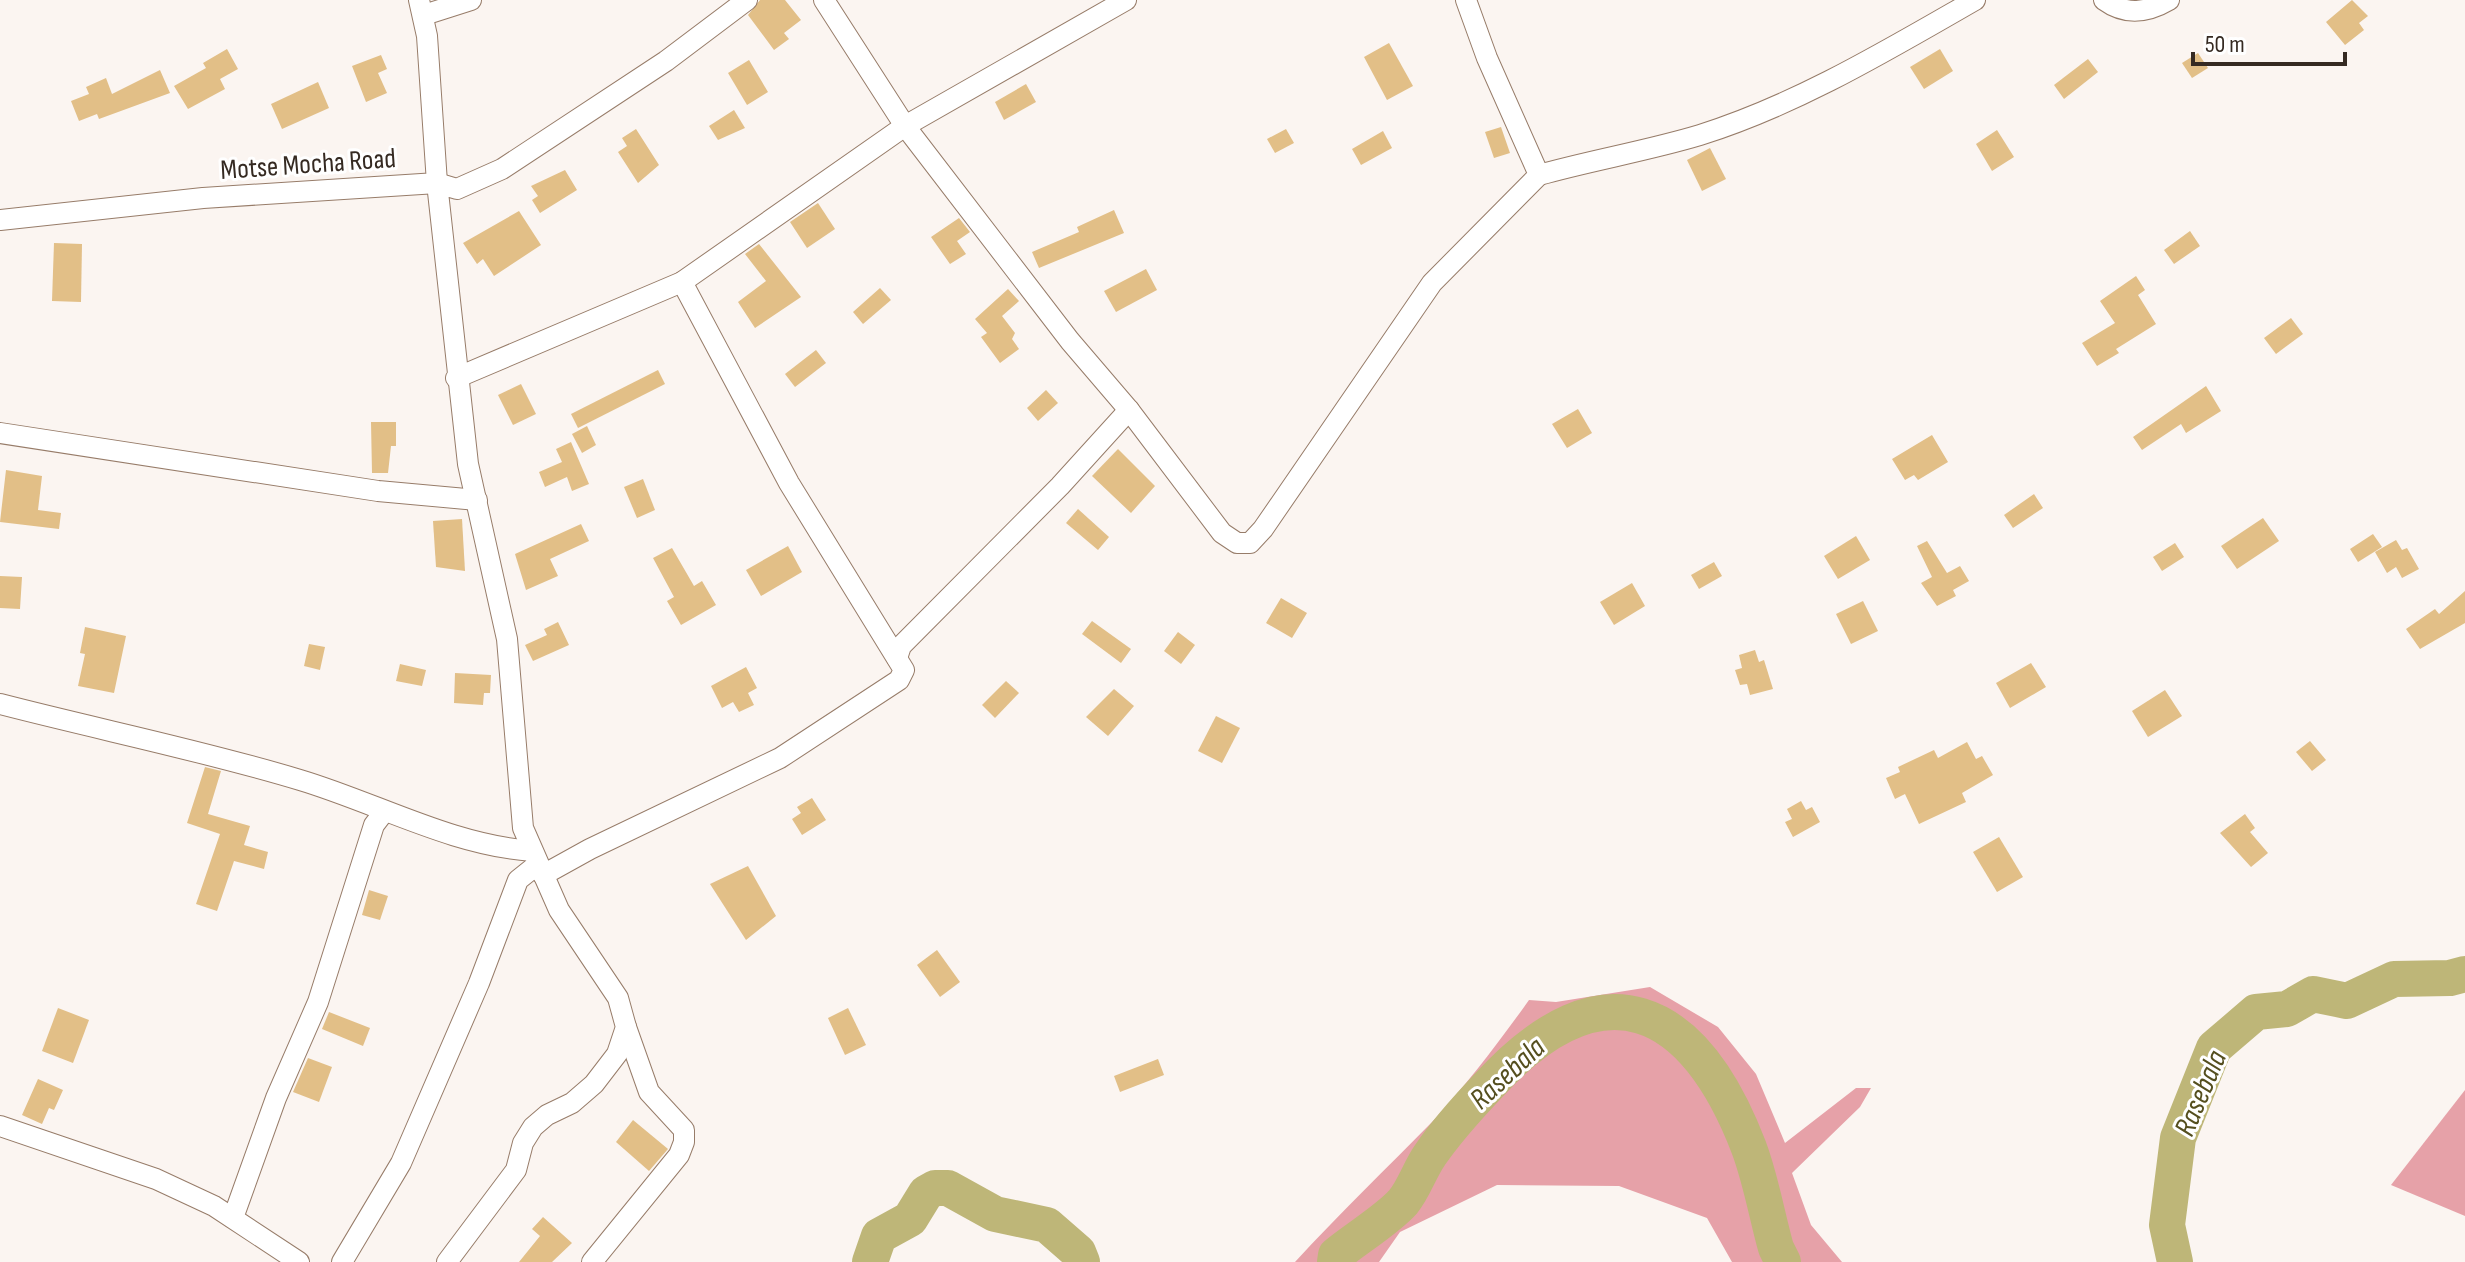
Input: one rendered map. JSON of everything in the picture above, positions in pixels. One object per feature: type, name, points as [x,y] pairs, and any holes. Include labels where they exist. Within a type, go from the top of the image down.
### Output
[{"type":"street","points":[[421,8],[471,0]]},
{"type":"street","points":[[592,1262],[679,1155],[684,1130],[649,1092],[618,998],[559,910],[523,828],[507,639],[477,500],[456,378],[437,183],[457,189],[502,169],[655,69],[747,0]]},
{"type":"street","points":[[824,0],[905,126],[1222,533],[1237,543],[1250,543],[1263,529],[1432,283],[1539,175],[1701,135],[1776,106],[1840,78],[1975,0]]},
{"type":"street","points":[[456,378],[682,282],[905,126],[1126,0]]},
{"type":"street","points":[[1466,0],[1487,58],[1539,175]]},
{"type":"street","points":[[2104,0],[2115,8],[2139,12],[2153,10],[2169,0]]},
{"type":"street","name":"Motse Mocha Road","points":[[0,220],[203,198],[437,183],[421,8]]},
{"type":"street","points":[[342,1262],[401,1163],[479,983],[518,880],[538,863],[780,758],[899,680],[904,670],[789,483],[682,282]]},
{"type":"street","points":[[897,658],[901,646],[1060,486],[1129,410]]},
{"type":"street","points":[[0,433],[378,491],[477,500]]},
{"type":"street","points":[[0,704],[303,781],[384,812],[538,863]]},
{"type":"street","points":[[233,1218],[276,1098],[318,1002],[374,825],[384,812]]},
{"type":"street","points":[[447,1262],[516,1170],[523,1143],[533,1127],[547,1115],[572,1103],[594,1084],[617,1054],[626,1027]]},
{"type":"street","points":[[0,1126],[156,1179],[233,1218],[299,1262]]},
{"type":"shaded area","points":[[1650,987],[1718,1027],[1756,1074],[1785,1143],[1856,1088],[1871,1088],[1860,1107],[1792,1173],[1811,1225],[1842,1262],[1732,1262],[1707,1218],[1619,1186],[1497,1185],[1400,1232],[1379,1262],[1295,1262],[1446,1107],[1529,1000],[1556,1002]]},
{"type":"shaded area","points":[[2465,1090],[2465,1216],[2391,1185]]},
{"type":"building","points":[[760,0],[785,0],[801,20],[784,33],[789,39],[774,50],[748,15]]},
{"type":"building","points":[[2352,0],[2368,16],[2359,23],[2364,30],[2345,45],[2326,22]]},
{"type":"building","points":[[1389,43],[1413,86],[1387,100],[1364,57]]},
{"type":"building","points":[[227,49],[238,69],[220,79],[225,89],[188,109],[174,86],[206,68],[203,63]]},
{"type":"building","points":[[1940,49],[1953,71],[1924,89],[1910,67]]},
{"type":"building","points":[[2198,53],[2208,68],[2192,78],[2182,63]]},
{"type":"building","points":[[381,55],[387,69],[378,73],[387,93],[366,102],[352,66]]},
{"type":"building","points":[[2088,59],[2098,72],[2064,99],[2054,85]]},
{"type":"building","points":[[749,60],[768,92],[747,105],[728,73]]},
{"type":"building","points":[[160,70],[170,93],[99,119],[97,114],[79,121],[71,101],[89,94],[86,87],[106,78],[112,94]]},
{"type":"building","points":[[318,82],[329,108],[282,129],[271,104]]},
{"type":"building","points":[[1026,84],[1036,102],[1004,120],[995,102]]},
{"type":"building","points":[[734,110],[745,128],[718,140],[709,126]]},
{"type":"building","points":[[1501,127],[1510,153],[1494,158],[1485,132]]},
{"type":"building","points":[[636,129],[659,165],[638,183],[618,152],[627,146],[622,138]]},
{"type":"building","points":[[1286,129],[1294,143],[1275,153],[1267,139]]},
{"type":"building","points":[[1997,130],[2014,157],[1992,171],[1976,144]]},
{"type":"building","points":[[1383,131],[1392,148],[1361,165],[1352,149]]},
{"type":"building","points":[[1710,148],[1726,179],[1702,191],[1687,160]]},
{"type":"building","points":[[565,170],[577,190],[540,213],[532,200],[538,196],[531,186]]},
{"type":"building","points":[[818,203],[835,229],[807,248],[790,222]]},
{"type":"building","points":[[1114,210],[1124,233],[1039,268],[1032,252],[1079,232],[1077,227]]},
{"type":"building","points":[[519,211],[541,245],[494,276],[483,259],[477,264],[463,243]]},
{"type":"building","points":[[959,218],[970,232],[957,241],[966,254],[950,264],[931,237]]},
{"type":"building","points":[[2190,231],[2200,246],[2174,264],[2164,250]]},
{"type":"building","points":[[54,243],[82,244],[81,302],[52,301]]},
{"type":"building","points":[[759,244],[801,297],[755,328],[738,302],[766,281],[745,254]]},
{"type":"building","points":[[1146,269],[1157,290],[1116,312],[1104,291]]},
{"type":"building","points":[[2136,276],[2145,290],[2138,295],[2156,324],[2116,349],[2119,353],[2097,366],[2082,343],[2115,323],[2100,301]]},
{"type":"building","points":[[880,288],[891,300],[863,324],[853,312]]},
{"type":"building","points":[[1008,289],[1019,301],[1002,316],[1015,333],[1012,339],[1019,349],[1000,363],[981,337],[987,333],[975,319]]},
{"type":"building","points":[[2291,318],[2303,334],[2276,354],[2264,338]]},
{"type":"building","points":[[816,350],[826,363],[795,387],[785,374]]},
{"type":"building","points":[[658,370],[665,384],[578,428],[571,414]]},
{"type":"building","points":[[521,384],[536,414],[513,425],[498,395]]},
{"type":"building","points":[[2206,386],[2221,411],[2186,433],[2181,424],[2142,450],[2133,437]]},
{"type":"building","points":[[1046,390],[1058,403],[1038,421],[1027,408]]},
{"type":"building","points":[[1578,409],[1592,433],[1567,448],[1552,424]]},
{"type":"building","points":[[371,422],[396,422],[396,446],[391,446],[388,473],[372,473]]},
{"type":"building","points":[[587,426],[596,445],[582,453],[572,434]]},
{"type":"building","points":[[1932,435],[1948,462],[1918,480],[1914,475],[1905,480],[1892,459]]},
{"type":"building","points":[[571,442],[589,484],[572,491],[567,477],[545,487],[539,472],[562,462],[556,449]]},
{"type":"building","points":[[1118,449],[1155,486],[1131,513],[1092,476]]},
{"type":"building","points":[[6,470],[42,476],[38,510],[61,513],[59,529],[0,522]]},
{"type":"building","points":[[643,479],[655,510],[637,518],[624,487]]},
{"type":"building","points":[[2034,494],[2043,508],[2013,528],[2004,515]]},
{"type":"building","points":[[1078,509],[1109,537],[1098,550],[1066,523]]},
{"type":"building","points":[[2263,518],[2279,541],[2237,569],[2221,546]]},
{"type":"building","points":[[462,519],[465,571],[436,567],[433,521]]},
{"type":"building","points":[[581,524],[589,541],[550,559],[558,576],[526,590],[515,554]]},
{"type":"building","points":[[2373,534],[2382,547],[2358,562],[2350,549]]},
{"type":"building","points":[[1856,536],[1870,560],[1838,579],[1824,556]]},
{"type":"building","points":[[2396,540],[2402,550],[2407,548],[2419,569],[2402,578],[2396,567],[2387,573],[2375,552]]},
{"type":"building","points":[[1927,541],[1947,573],[1960,566],[1969,581],[1953,590],[1956,596],[1937,606],[1921,583],[1932,577],[1917,546]]},
{"type":"building","points":[[2175,543],[2184,557],[2162,571],[2153,557]]},
{"type":"building","points":[[788,546],[802,572],[761,596],[746,570]]},
{"type":"building","points":[[672,548],[694,586],[702,581],[716,605],[681,625],[667,601],[674,597],[653,558]]},
{"type":"building","points":[[1714,562],[1722,576],[1699,589],[1691,575]]},
{"type":"building","points":[[0,576],[22,577],[20,609],[0,608]]},
{"type":"building","points":[[1632,583],[1645,606],[1614,625],[1600,602]]},
{"type":"building","points":[[2465,591],[2465,623],[2420,649],[2406,629],[2435,609],[2439,614]]},
{"type":"building","points":[[1281,598],[1307,613],[1292,638],[1266,623]]},
{"type":"building","points":[[1863,601],[1878,631],[1851,644],[1836,614]]},
{"type":"building","points":[[1092,621],[1131,649],[1121,663],[1082,634]]},
{"type":"building","points":[[558,622],[569,645],[533,661],[525,645],[547,635],[544,629]]},
{"type":"building","points":[[85,627],[126,636],[114,693],[78,686],[85,654],[80,653]]},
{"type":"building","points":[[1178,632],[1195,645],[1181,664],[1164,651]]},
{"type":"building","points":[[309,644],[325,647],[320,670],[304,666]]},
{"type":"building","points":[[1755,650],[1759,662],[1764,660],[1773,689],[1750,695],[1747,684],[1740,685],[1735,670],[1742,668],[1739,655]]},
{"type":"building","points":[[2031,663],[2046,687],[2010,708],[1996,683]]},
{"type":"building","points":[[400,664],[426,670],[422,686],[396,681]]},
{"type":"building","points":[[746,667],[757,688],[748,693],[754,705],[739,712],[733,702],[722,708],[711,686]]},
{"type":"building","points":[[455,673],[491,675],[490,693],[484,693],[483,705],[454,703]]},
{"type":"building","points":[[1006,681],[1019,693],[995,718],[982,705]]},
{"type":"building","points":[[1114,689],[1134,706],[1108,736],[1086,717]]},
{"type":"building","points":[[2165,690],[2182,716],[2148,737],[2132,711]]},
{"type":"building","points":[[1216,716],[1240,728],[1222,763],[1198,751]]},
{"type":"building","points":[[2310,741],[2326,760],[2312,771],[2296,752]]},
{"type":"building","points":[[1967,742],[1976,759],[1982,756],[1993,775],[1962,793],[1966,802],[1919,824],[1905,794],[1895,799],[1886,778],[1900,772],[1898,767],[1934,750],[1938,758]]},
{"type":"building","points":[[205,767],[221,771],[208,814],[250,826],[244,845],[268,852],[264,869],[234,861],[217,911],[196,904],[220,834],[187,823]]},
{"type":"building","points":[[812,798],[826,820],[802,835],[792,819],[801,813],[797,807]]},
{"type":"building","points":[[1801,801],[1806,810],[1812,807],[1820,822],[1793,837],[1785,822],[1792,819],[1787,809]]},
{"type":"building","points":[[2245,814],[2255,828],[2250,832],[2268,853],[2251,867],[2220,833]]},
{"type":"building","points":[[1999,837],[2023,877],[1997,892],[1973,852]]},
{"type":"building","points":[[748,866],[776,916],[746,940],[710,884]]},
{"type":"building","points":[[369,890],[388,896],[380,920],[362,915]]},
{"type":"building","points":[[937,950],[960,982],[940,997],[917,965]]},
{"type":"building","points":[[58,1008],[89,1020],[73,1063],[42,1051]]},
{"type":"building","points":[[848,1008],[866,1045],[845,1055],[828,1018]]},
{"type":"building","points":[[329,1012],[370,1028],[363,1046],[322,1029]]},
{"type":"building","points":[[308,1058],[332,1067],[319,1102],[293,1092]]},
{"type":"building","points":[[1158,1059],[1164,1075],[1120,1092],[1114,1076]]},
{"type":"building","points":[[38,1079],[63,1090],[54,1110],[49,1108],[42,1124],[22,1115]]},
{"type":"building","points":[[633,1120],[668,1149],[649,1171],[616,1142]]},
{"type":"building","points":[[543,1217],[572,1243],[552,1262],[519,1262],[540,1236],[532,1229]]},
{"type":"waterway","name":"Rasebala","points":[[2175,1262],[2167,1225],[2178,1138],[2214,1048],[2256,1012],[2287,1009],[2313,994],[2347,1001],[2394,979],[2450,978],[2465,974]]},
{"type":"waterway","name":"Rasebala","points":[[1335,1262],[1336,1255],[1403,1202],[1426,1161],[1451,1127],[1489,1085],[1531,1046],[1570,1022],[1607,1012],[1641,1016],[1673,1032],[1701,1060],[1727,1099],[1749,1148],[1776,1248],[1783,1262]]},
{"type":"waterway","name":"Rasebala","points":[[870,1262],[879,1236],[910,1219],[926,1193],[935,1188],[948,1188],[995,1214],[1047,1225],[1078,1252],[1082,1262]]}]
